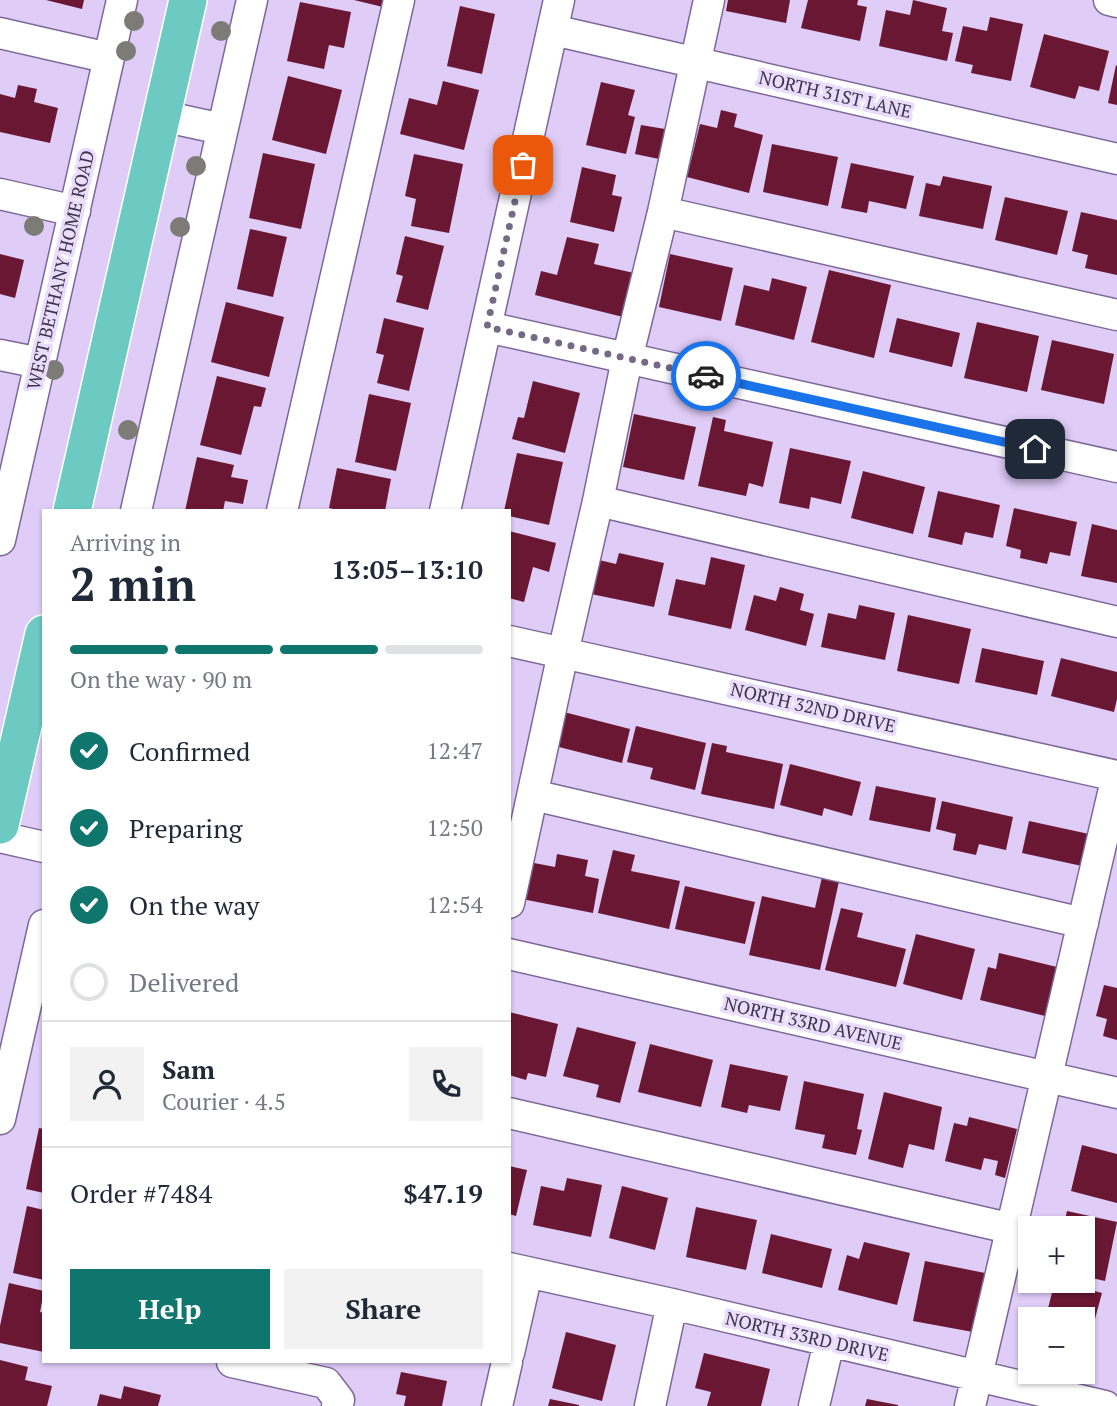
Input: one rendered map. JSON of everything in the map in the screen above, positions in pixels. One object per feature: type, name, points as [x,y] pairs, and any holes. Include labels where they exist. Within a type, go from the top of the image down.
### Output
[{"type":"main road","points":[[72,509],[188,0]]},
{"type":"main road","points":[[0,825],[42,643]]},
{"type":"street","name":"WEST BETHANY HOME ROAD","points":[[2,522],[122,0]]},
{"type":"street","points":[[136,509],[251,0]]},
{"type":"street","points":[[282,509],[399,0]]},
{"type":"street","points":[[444,509],[559,0]]},
{"type":"street","points":[[511,894],[627,359],[663,212],[709,0]]},
{"type":"street","points":[[1109,0],[1117,2]]},
{"type":"street","name":"NORTH 31ST LANE","points":[[553,30],[1117,159]]},
{"type":"street","points":[[0,33],[109,58]]},
{"type":"street","points":[[162,116],[222,129]]},
{"type":"street","points":[[0,194],[75,211]]},
{"type":"street","points":[[663,212],[1117,315]]},
{"type":"street","points":[[487,327],[1117,467]]},
{"type":"street","points":[[0,355],[40,363]]},
{"type":"street","points":[[598,501],[1117,622]]},
{"type":"street","name":"NORTH 32ND DRIVE","points":[[511,641],[1117,776]]},
{"type":"street","points":[[970,1406],[1117,776]]},
{"type":"street","points":[[533,795],[1083,923]]},
{"type":"street","points":[[0,837],[42,847]]},
{"type":"street","points":[[0,1119],[42,934]]},
{"type":"street","name":"NORTH 33RD AVENUE","points":[[511,954],[1117,1093]]},
{"type":"street","points":[[511,1113],[1013,1229]]},
{"type":"street","points":[[511,1335],[518,1270]]},
{"type":"street","name":"NORTH 33RD DRIVE","points":[[518,1270],[1105,1406]]},
{"type":"street","points":[[650,1406],[672,1304]]},
{"type":"street","points":[[814,1406],[829,1342]]},
{"type":"street","points":[[236,1363],[326,1383],[339,1400],[337,1406]]},
{"type":"street","points":[[498,1406],[507,1363]]},
{"type":"building","points":[[46,0],[84,0],[82,9]]},
{"type":"building","points":[[354,0],[389,0],[387,8]]},
{"type":"building","points":[[728,0],[790,0],[786,23],[726,11]]},
{"type":"building","points":[[808,0],[858,0],[857,5],[867,7],[860,41],[801,28]]},
{"type":"building","points":[[913,0],[947,8],[942,31],[953,33],[947,61],[879,46],[886,10],[910,15]]},
{"type":"building","points":[[300,2],[351,12],[344,48],[329,45],[324,69],[287,61]]},
{"type":"building","points":[[460,6],[495,14],[482,74],[447,66]]},
{"type":"building","points":[[990,17],[1023,24],[1011,81],[971,73],[973,65],[955,61],[963,26],[987,31]]},
{"type":"building","points":[[1044,34],[1109,51],[1099,91],[1079,86],[1075,99],[1030,87]]},
{"type":"building","points":[[1117,66],[1117,105],[1108,103]]},
{"type":"building","points":[[288,76],[342,90],[326,154],[272,140]]},
{"type":"building","points":[[443,81],[479,90],[464,150],[400,134],[409,98],[437,105]]},
{"type":"building","points":[[601,82],[635,90],[628,115],[635,117],[626,154],[586,145]]},
{"type":"building","points":[[18,85],[37,89],[34,102],[58,108],[50,143],[0,132],[0,94],[15,98]]},
{"type":"building","points":[[721,110],[737,114],[734,127],[763,135],[749,193],[687,177],[700,124],[717,128]]},
{"type":"building","points":[[641,125],[665,129],[659,159],[635,154]]},
{"type":"building","points":[[772,144],[838,157],[828,206],[763,192]]},
{"type":"building","points":[[263,153],[315,164],[301,229],[249,218]]},
{"type":"building","points":[[414,154],[463,164],[449,233],[411,226],[416,199],[405,196]]},
{"type":"building","points":[[851,163],[914,176],[906,209],[869,201],[867,213],[841,208]]},
{"type":"building","points":[[582,167],[616,175],[612,195],[622,197],[614,232],[570,222]]},
{"type":"building","points":[[943,176],[992,186],[983,229],[919,216],[926,183],[940,186]]},
{"type":"building","points":[[1005,197],[1068,211],[1057,255],[995,240]]},
{"type":"building","points":[[1081,212],[1117,220],[1117,275],[1085,268],[1088,255],[1072,251]]},
{"type":"building","points":[[250,229],[287,237],[273,297],[237,289]]},
{"type":"building","points":[[405,236],[444,246],[428,310],[396,302],[403,276],[396,274]]},
{"type":"building","points":[[567,237],[599,244],[594,264],[634,273],[623,317],[535,295],[541,271],[557,275]]},
{"type":"building","points":[[0,254],[24,260],[15,298],[0,294]]},
{"type":"building","points":[[670,254],[733,268],[721,321],[659,307]]},
{"type":"building","points":[[829,270],[891,285],[874,358],[811,342]]},
{"type":"building","points":[[772,278],[807,287],[794,340],[735,325],[744,285],[769,291]]},
{"type":"building","points":[[226,302],[284,317],[269,377],[211,362]]},
{"type":"building","points":[[384,318],[424,328],[409,391],[377,383],[384,355],[376,353]]},
{"type":"building","points":[[897,318],[960,333],[952,367],[889,352]]},
{"type":"building","points":[[977,322],[1039,336],[1027,392],[964,378]]},
{"type":"building","points":[[1052,340],[1114,354],[1104,404],[1041,390]]},
{"type":"building","points":[[217,376],[266,388],[261,407],[254,406],[241,455],[200,445]]},
{"type":"building","points":[[533,381],[580,393],[565,453],[512,439],[518,417],[524,418]]},
{"type":"building","points":[[369,394],[411,403],[396,471],[355,462]]},
{"type":"building","points":[[634,414],[696,427],[684,480],[623,467]]},
{"type":"building","points":[[713,417],[726,420],[724,431],[773,442],[763,487],[749,483],[746,496],[698,486]]},
{"type":"building","points":[[790,448],[851,461],[841,504],[811,497],[809,509],[779,503]]},
{"type":"building","points":[[517,453],[563,462],[549,525],[511,516],[511,509],[504,509]]},
{"type":"building","points":[[197,457],[234,465],[231,477],[248,480],[243,504],[225,501],[223,509],[185,509]]},
{"type":"building","points":[[337,468],[391,479],[385,509],[329,508]]},
{"type":"building","points":[[863,471],[925,487],[913,534],[851,518]]},
{"type":"building","points":[[938,491],[1000,505],[993,538],[965,532],[962,545],[928,537]]},
{"type":"building","points":[[1014,508],[1077,522],[1070,556],[1050,552],[1047,564],[1020,558],[1021,550],[1006,546]]},
{"type":"building","points":[[1092,524],[1117,530],[1117,583],[1081,576]]},
{"type":"building","points":[[511,532],[556,543],[549,572],[533,567],[524,602],[511,599]]},
{"type":"building","points":[[619,553],[664,563],[654,607],[591,594],[599,560],[616,564]]},
{"type":"building","points":[[711,557],[745,565],[731,629],[668,615],[676,579],[705,585]]},
{"type":"building","points":[[780,587],[804,594],[800,610],[814,614],[806,646],[745,630],[754,595],[776,601]]},
{"type":"building","points":[[859,605],[895,613],[885,660],[821,647],[828,613],[856,619]]},
{"type":"building","points":[[908,615],[971,629],[959,684],[897,671]]},
{"type":"building","points":[[982,648],[1044,661],[1037,695],[975,682]]},
{"type":"building","points":[[1061,658],[1117,672],[1114,712],[1051,696]]},
{"type":"building","points":[[560,711],[630,729],[622,763],[551,745]]},
{"type":"building","points":[[636,726],[706,743],[695,790],[650,779],[653,768],[627,762]]},
{"type":"building","points":[[712,743],[727,746],[726,752],[783,764],[774,809],[701,794]]},
{"type":"building","points":[[790,764],[861,782],[852,816],[824,808],[822,816],[780,805]]},
{"type":"building","points":[[876,786],[936,798],[930,832],[869,820]]},
{"type":"building","points":[[942,801],[1013,817],[1006,850],[979,844],[976,855],[953,850],[956,834],[936,829]]},
{"type":"building","points":[[1029,821],[1089,834],[1082,866],[1022,853]]},
{"type":"building","points":[[613,850],[635,855],[631,871],[680,881],[669,929],[598,913]]},
{"type":"building","points":[[557,854],[588,860],[585,876],[599,879],[593,913],[522,899],[529,862],[555,867]]},
{"type":"building","points":[[822,877],[839,881],[820,970],[749,955],[762,896],[815,908]]},
{"type":"building","points":[[685,886],[755,902],[745,944],[675,929]]},
{"type":"building","points":[[841,908],[863,913],[857,937],[906,949],[896,987],[825,970]]},
{"type":"building","points":[[916,934],[975,949],[962,1000],[903,984]]},
{"type":"building","points":[[999,953],[1061,968],[1049,1017],[980,1000],[988,967],[996,969]]},
{"type":"building","points":[[1104,985],[1117,988],[1117,1040],[1103,1036],[1107,1019],[1096,1016]]},
{"type":"building","points":[[511,1012],[558,1024],[546,1077],[528,1073],[526,1080],[511,1076]]},
{"type":"building","points":[[577,1027],[636,1042],[620,1103],[596,1097],[599,1085],[563,1076]]},
{"type":"building","points":[[650,1044],[713,1060],[701,1107],[638,1092]]},
{"type":"building","points":[[730,1064],[788,1076],[780,1111],[749,1105],[747,1113],[721,1107]]},
{"type":"building","points":[[804,1081],[864,1094],[857,1129],[862,1130],[856,1155],[822,1148],[825,1135],[795,1129]]},
{"type":"building","points":[[884,1092],[942,1107],[934,1150],[909,1144],[903,1168],[868,1159]]},
{"type":"building","points":[[969,1117],[1017,1129],[1005,1178],[995,1175],[998,1161],[984,1158],[981,1170],[945,1161],[954,1123],[967,1126]]},
{"type":"building","points":[[39,1128],[42,1129],[42,1193],[26,1189]]},
{"type":"building","points":[[1082,1145],[1117,1154],[1117,1203],[1071,1191]]},
{"type":"building","points":[[511,1166],[527,1170],[516,1216],[511,1215]]},
{"type":"building","points":[[567,1178],[602,1185],[591,1237],[533,1225],[541,1186],[564,1191]]},
{"type":"building","points":[[622,1186],[668,1198],[655,1250],[609,1238]]},
{"type":"building","points":[[27,1206],[42,1210],[42,1280],[13,1273]]},
{"type":"building","points":[[696,1207],[757,1220],[746,1270],[686,1257]]},
{"type":"building","points":[[1067,1211],[1090,1216],[1066,1216]]},
{"type":"building","points":[[1095,1217],[1117,1222],[1105,1281],[1095,1279]]},
{"type":"building","points":[[771,1234],[832,1249],[822,1288],[762,1273]]},
{"type":"building","points":[[864,1242],[910,1253],[897,1305],[838,1290],[847,1255],[859,1259]]},
{"type":"building","points":[[925,1261],[985,1273],[973,1332],[913,1321]]},
{"type":"building","points":[[9,1283],[42,1291],[42,1352],[0,1343],[0,1326]]},
{"type":"building","points":[[1052,1293],[1102,1293],[1095,1319],[1095,1307],[1048,1307]]},
{"type":"building","points":[[566,1332],[616,1345],[602,1401],[552,1388]]},
{"type":"building","points":[[704,1353],[770,1369],[761,1406],[707,1406],[711,1392],[695,1388]]},
{"type":"building","points":[[0,1360],[28,1367],[25,1380],[52,1386],[47,1406],[0,1406]]},
{"type":"building","points":[[401,1372],[447,1381],[442,1406],[404,1406],[406,1396],[396,1394]]},
{"type":"building","points":[[124,1386],[161,1395],[158,1406],[97,1406],[100,1394],[121,1399]]},
{"type":"building","points":[[550,1399],[579,1405],[579,1406],[548,1406]]},
{"type":"building","points":[[867,1399],[898,1405],[898,1406],[865,1406]]},
{"type":"way so far","points":[[523,165],[487,327],[706,376]]},
{"type":"route","points":[[706,376],[1035,449]]}]
